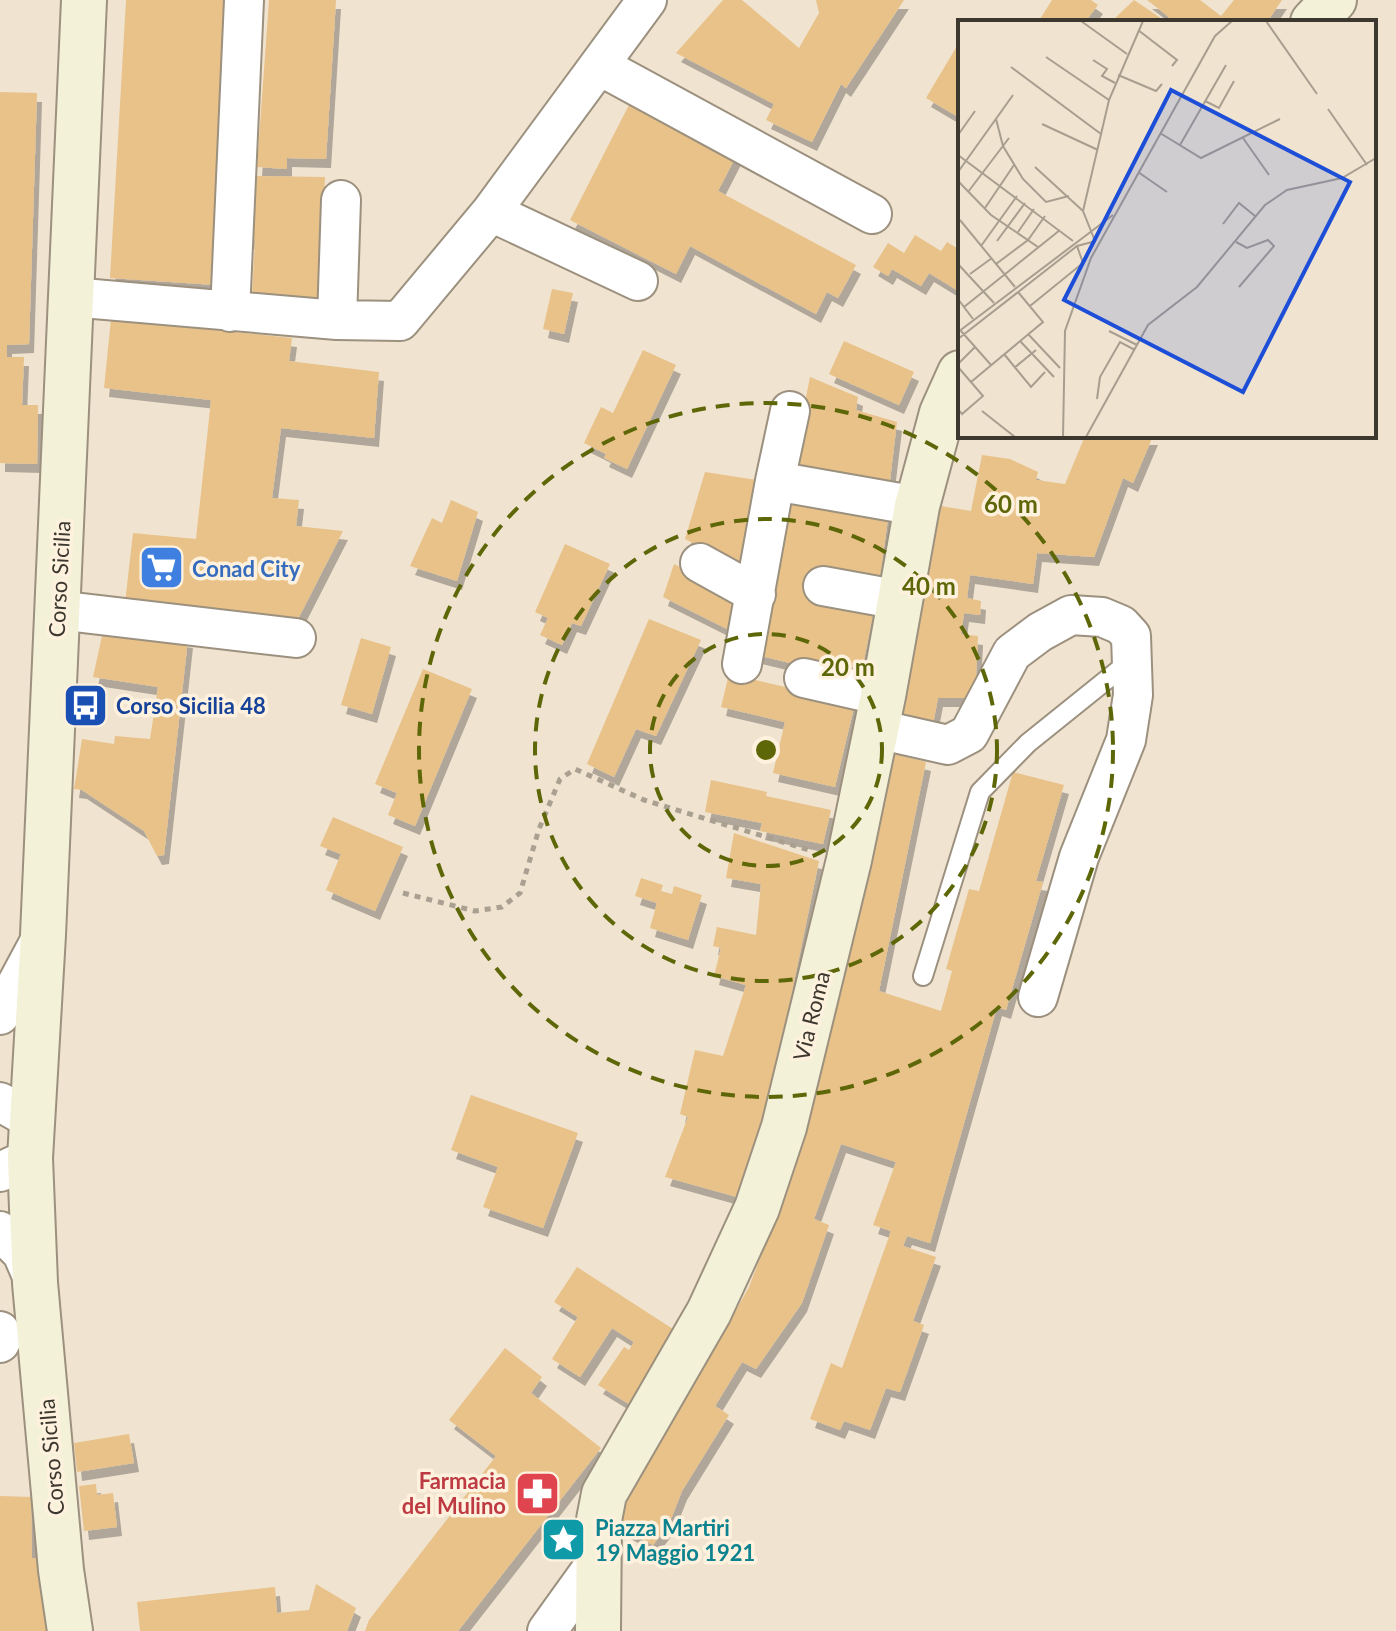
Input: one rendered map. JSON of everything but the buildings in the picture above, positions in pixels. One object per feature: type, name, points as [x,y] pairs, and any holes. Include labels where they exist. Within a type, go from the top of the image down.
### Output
[{"type":"street","name":"Corso Sicilia","points":[[70,1631],[61,1570],[35,1283],[12,1148],[43,935],[84,0]]},
{"type":"street","points":[[230,312],[244,0]]},
{"type":"street","points":[[71,297],[337,320],[400,321],[491,212],[647,0]]},
{"type":"street","points":[[1315,20],[1334,0]]},
{"type":"street","points":[[600,66],[872,214]]},
{"type":"street","points":[[337,320],[341,200]]},
{"type":"street","points":[[491,212],[638,281]]},
{"type":"street","name":"Via Roma","points":[[598,1631],[599,1520],[604,1494],[709,1312],[757,1208],[784,1127],[849,860],[880,713],[917,506],[942,413],[958,377]]},
{"type":"street","points":[[742,664],[790,411]]},
{"type":"street","points":[[775,481],[917,506]]},
{"type":"street","points":[[700,563],[756,594]]},
{"type":"street","points":[[823,586],[900,600]]},
{"type":"street","points":[[57,610],[296,638]]},
{"type":"street","points":[[804,678],[948,745],[969,734],[1012,653],[1040,632],[1071,615],[1102,617],[1121,625],[1131,636],[1133,695],[1126,740],[1079,857],[1038,997]]},
{"type":"street","points":[[0,1015],[43,935]]},
{"type":"street","points":[[0,1231],[22,1253],[35,1283]]},
{"type":"street","points":[[0,1331],[0,1343]]},
{"type":"street","points":[[547,1631],[598,1560]]},
{"type":"lane","points":[[923,976],[980,792],[1028,743],[1133,659]]},
{"type":"path","points":[[403,893],[475,911],[502,907],[520,893],[539,829],[560,779],[575,769],[644,800],[849,860]]},
{"type":"place","name":"Conad City","points":[[161,568]]},
{"type":"place","name":"Corso Sicilia 48","points":[[85,705]]},
{"type":"place","name":"Farmacia del Mulino","points":[[537,1493]]},
{"type":"place","name":"Piazza Martiri 19 Maggio 1921","points":[[564,1540]]}]
